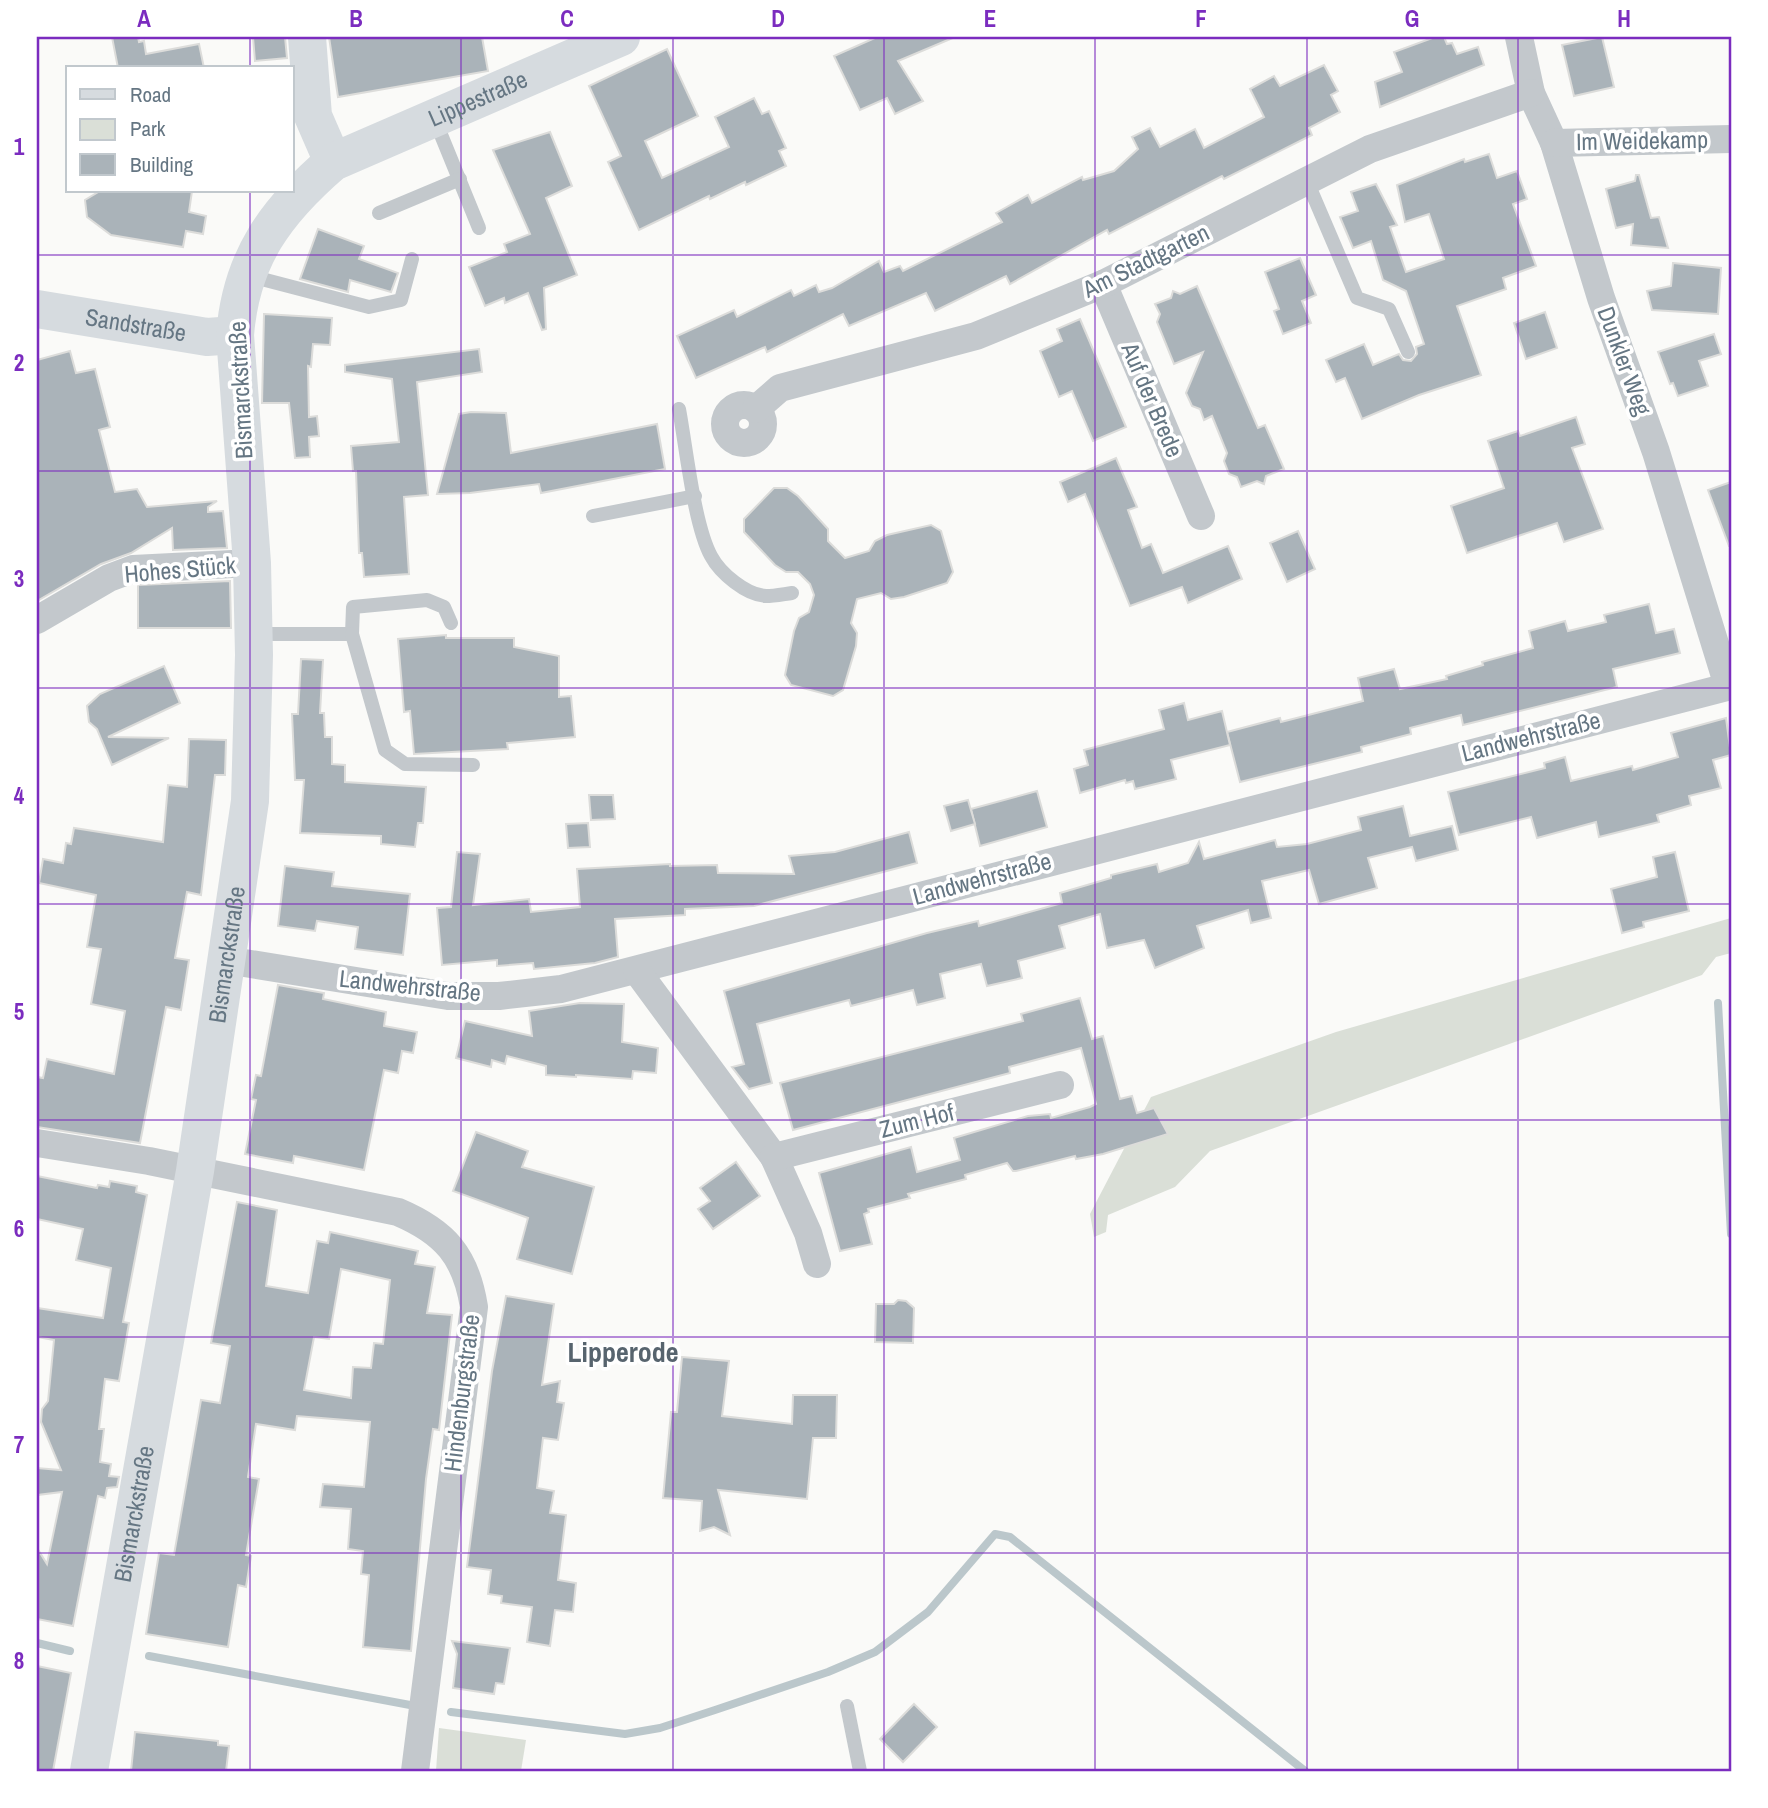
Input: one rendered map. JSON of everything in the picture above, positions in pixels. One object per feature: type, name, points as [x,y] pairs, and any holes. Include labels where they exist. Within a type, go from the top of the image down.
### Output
[{"type":"main road","points":[[307,37],[313,116],[334,162]]},
{"type":"main road","name":"Lippestraße","points":[[334,162],[621,37]]},
{"type":"main road","name":"Bismarckstraße","points":[[89,1771],[195,1171],[250,801],[253,634],[236,335],[238,300],[245,275],[269,229],[298,192],[334,162]]},
{"type":"main road","name":"Sandstraße","points":[[37,309],[207,337],[236,335]]},
{"type":"street","name":"Dunkler Weg","points":[[1519,37],[1531,93],[1553,144],[1601,298],[1656,452],[1730,686]]},
{"type":"street","name":"Am Stadtgarten","points":[[756,409],[780,388],[975,336],[1103,285],[1370,149],[1531,93]]},
{"type":"street","name":"Im Weidekamp","points":[[1553,144],[1731,139]]},
{"type":"street","name":"Auf der Brede","points":[[1103,285],[1201,516]]},
{"type":"street","name":"Hohes Stück","points":[[37,620],[109,578],[133,569],[251,563]]},
{"type":"street","name":"Landwehrstraße","points":[[226,960],[447,996],[499,996],[561,989],[1181,826],[1730,686]]},
{"type":"street","points":[[637,971],[774,1157],[808,1233],[817,1264]]},
{"type":"street","name":"Zum Hof","points":[[774,1157],[1060,1085]]},
{"type":"street","name":"Hindenburgstraße","points":[[37,1143],[195,1171],[398,1212],[426,1224],[448,1244],[462,1262],[470,1282],[474,1307],[415,1771]]},
{"type":"lane","points":[[435,118],[479,228]]},
{"type":"lane","points":[[379,213],[460,179]]},
{"type":"lane","points":[[1307,181],[1357,298],[1389,309],[1408,352]]},
{"type":"lane","points":[[245,275],[369,307],[401,300],[412,259]]},
{"type":"lane","points":[[679,409],[706,547],[718,567],[745,589],[764,596],[792,593]]},
{"type":"lane","points":[[593,516],[695,496]]},
{"type":"lane","points":[[451,623],[444,607],[427,600],[352,607],[352,634],[385,750],[405,764],[473,765]]},
{"type":"lane","points":[[253,634],[352,634]]},
{"type":"lane","points":[[848,1706],[860,1771]]},
{"type":"green space","points":[[1731,918],[1731,953],[1716,957],[1702,975],[1210,1151],[1175,1187],[1108,1215],[1106,1232],[1094,1237],[1090,1214],[1151,1097],[1336,1032]]},
{"type":"green space","points":[[439,1728],[526,1740],[521,1771],[436,1771]]},
{"type":"building","points":[[112,37],[138,37],[139,42],[144,41],[146,54],[199,44],[204,66],[118,66]]},
{"type":"building","points":[[253,37],[285,37],[287,58],[255,61]]},
{"type":"building","points":[[329,37],[482,37],[488,71],[338,97]]},
{"type":"building","points":[[877,37],[955,37],[898,61],[923,101],[895,114],[887,98],[860,110],[834,56]]},
{"type":"building","points":[[1435,37],[1444,37],[1447,44],[1452,43],[1457,54],[1478,47],[1484,65],[1380,107],[1375,82],[1402,72],[1394,52]]},
{"type":"building","points":[[1602,37],[1614,87],[1574,96],[1562,45]]},
{"type":"building","points":[[667,49],[698,116],[645,141],[662,178],[729,147],[715,117],[754,98],[762,114],[769,111],[786,148],[779,151],[786,166],[746,185],[745,182],[710,199],[709,196],[639,230],[608,162],[621,156],[589,86]]},
{"type":"building","points":[[1324,65],[1338,91],[1331,95],[1340,112],[1309,128],[1312,135],[1224,179],[1222,176],[1109,234],[1107,230],[1010,284],[1006,276],[935,311],[926,293],[849,326],[843,314],[767,352],[765,347],[696,378],[677,336],[734,310],[737,317],[791,290],[794,296],[816,285],[819,292],[832,288],[879,261],[884,272],[900,266],[903,271],[1002,222],[996,213],[1028,195],[1032,203],[1082,177],[1083,180],[1114,171],[1138,149],[1132,137],[1150,128],[1160,147],[1195,129],[1204,148],[1264,117],[1250,89],[1274,76],[1280,86]]},
{"type":"building","points":[[550,132],[572,186],[546,198],[577,275],[544,288],[546,329],[542,330],[528,293],[505,303],[504,298],[485,306],[469,267],[507,252],[504,244],[530,234],[493,150]]},
{"type":"building","points":[[1489,154],[1497,178],[1517,171],[1527,199],[1513,204],[1536,266],[1503,278],[1506,289],[1457,306],[1481,375],[1419,395],[1362,419],[1345,378],[1336,382],[1326,360],[1364,344],[1373,365],[1399,354],[1403,360],[1411,361],[1417,354],[1416,347],[1424,344],[1406,291],[1383,280],[1371,241],[1353,248],[1340,217],[1358,211],[1351,192],[1376,184],[1397,225],[1390,227],[1406,272],[1444,259],[1429,214],[1405,222],[1397,185],[1464,159],[1465,162]]},
{"type":"building","points":[[1636,175],[1639,175],[1651,218],[1659,217],[1668,248],[1631,245],[1633,224],[1616,228],[1606,189],[1635,181]]},
{"type":"building","points":[[98,192],[192,192],[189,212],[206,216],[203,234],[186,231],[183,247],[111,235],[87,217],[85,200]]},
{"type":"building","points":[[318,229],[364,246],[359,259],[398,273],[391,292],[350,280],[348,292],[300,279]]},
{"type":"building","points":[[1300,258],[1316,295],[1302,301],[1311,323],[1283,334],[1274,311],[1279,309],[1265,272]]},
{"type":"building","points":[[1673,263],[1721,268],[1718,314],[1652,310],[1647,291],[1671,286]]},
{"type":"building","points":[[1197,286],[1258,428],[1265,425],[1284,469],[1266,476],[1264,484],[1257,481],[1241,487],[1237,477],[1229,474],[1224,461],[1227,453],[1212,416],[1204,420],[1200,409],[1192,406],[1186,393],[1203,352],[1174,364],[1157,322],[1160,314],[1155,304],[1171,298],[1173,291],[1180,294]]},
{"type":"building","points":[[1545,312],[1557,348],[1526,359],[1514,323]]},
{"type":"building","points":[[264,314],[332,318],[330,345],[313,344],[311,367],[308,366],[309,417],[317,416],[319,436],[309,437],[310,457],[295,458],[289,403],[262,403]]},
{"type":"building","points":[[1080,319],[1126,427],[1093,441],[1072,391],[1059,397],[1040,351],[1062,341],[1057,329]]},
{"type":"building","points":[[1714,334],[1721,354],[1699,361],[1708,386],[1678,396],[1673,383],[1670,384],[1658,352]]},
{"type":"building","points":[[479,349],[482,372],[417,382],[428,495],[404,497],[409,574],[364,577],[362,553],[359,553],[356,471],[353,471],[351,446],[399,442],[392,379],[345,372],[345,365]]},
{"type":"building","points":[[70,351],[76,373],[95,369],[110,427],[99,430],[115,492],[137,489],[147,507],[217,501],[208,507],[208,512],[223,511],[227,548],[173,550],[172,528],[131,553],[101,564],[37,601],[37,360]]},
{"type":"building","points":[[506,413],[511,453],[657,424],[665,469],[541,493],[539,484],[470,493],[437,494],[459,414]]},
{"type":"building","points":[[1576,417],[1585,444],[1572,448],[1603,529],[1564,542],[1557,523],[1467,553],[1451,506],[1504,488],[1488,441],[1518,431],[1520,436]]},
{"type":"building","points":[[1116,458],[1137,507],[1128,510],[1142,548],[1151,544],[1163,573],[1228,546],[1242,579],[1188,603],[1182,587],[1130,606],[1085,494],[1068,502],[1060,482]]},
{"type":"building","points":[[1731,482],[1731,546],[1729,546],[1708,490]]},
{"type":"building","points":[[774,488],[787,488],[798,496],[828,529],[828,541],[845,558],[869,551],[875,541],[887,535],[931,525],[941,531],[953,572],[947,583],[904,597],[891,599],[881,593],[857,599],[851,623],[857,633],[856,646],[843,690],[833,696],[791,685],[785,675],[794,631],[799,618],[809,612],[814,595],[810,584],[798,572],[786,572],[775,565],[744,532],[744,519]]},
{"type":"building","points":[[1298,531],[1315,569],[1287,582],[1270,543]]},
{"type":"building","points":[[230,581],[231,628],[138,628],[138,585]]},
{"type":"building","points":[[1649,604],[1656,633],[1674,629],[1680,653],[1613,669],[1617,687],[1463,725],[1461,715],[1410,728],[1411,734],[1361,747],[1362,752],[1240,782],[1227,732],[1280,718],[1281,722],[1363,701],[1358,678],[1394,669],[1400,689],[1447,679],[1446,676],[1483,665],[1482,662],[1533,648],[1529,631],[1565,621],[1568,631],[1606,622],[1604,615]]},
{"type":"building","points":[[446,635],[446,638],[514,638],[514,647],[559,656],[559,697],[571,696],[575,737],[507,743],[508,749],[414,754],[410,711],[404,712],[398,639]]},
{"type":"building","points":[[301,659],[323,660],[320,713],[324,713],[325,737],[332,737],[332,764],[345,765],[345,782],[426,787],[423,823],[418,823],[415,847],[381,844],[381,836],[300,833],[304,780],[295,780],[292,714],[298,714]]},
{"type":"building","points":[[164,666],[180,703],[108,737],[169,738],[112,765],[97,729],[89,722],[87,706],[100,694]]},
{"type":"building","points":[[1184,703],[1188,720],[1222,711],[1230,745],[1171,760],[1176,779],[1135,789],[1133,781],[1126,783],[1125,780],[1080,793],[1074,769],[1088,765],[1084,750],[1164,729],[1159,710]]},
{"type":"building","points":[[1726,718],[1731,755],[1713,760],[1721,788],[1689,796],[1691,805],[1657,815],[1659,822],[1599,837],[1596,822],[1537,838],[1531,817],[1459,835],[1448,792],[1545,768],[1544,763],[1565,757],[1571,781],[1632,766],[1633,770],[1678,757],[1671,733]]},
{"type":"building","points":[[189,739],[226,740],[225,775],[215,775],[201,895],[187,892],[175,958],[189,960],[181,1010],[166,1007],[140,1143],[37,1127],[37,1077],[43,1078],[47,1059],[114,1074],[125,1011],[91,1004],[101,949],[87,947],[96,895],[39,883],[43,859],[63,863],[66,843],[71,844],[74,828],[163,842],[168,785],[187,787]]},
{"type":"building","points":[[1037,791],[1047,827],[980,846],[971,809]]},
{"type":"building","points":[[589,795],[613,795],[615,819],[591,820]]},
{"type":"building","points":[[968,800],[975,824],[951,831],[944,806]]},
{"type":"building","points":[[1403,806],[1410,836],[1452,826],[1458,850],[1416,861],[1412,847],[1368,858],[1377,888],[1319,904],[1309,870],[1262,881],[1271,918],[1251,923],[1248,910],[1197,926],[1204,948],[1155,968],[1144,940],[1107,948],[1100,914],[1059,926],[1065,948],[1018,961],[1022,978],[987,986],[981,964],[940,974],[945,998],[917,1005],[913,990],[851,1006],[849,1000],[757,1024],[772,1083],[749,1089],[732,1067],[744,1064],[724,991],[927,933],[978,921],[979,926],[1062,903],[1060,893],[1111,878],[1111,875],[1157,864],[1159,872],[1188,863],[1199,842],[1204,859],[1275,840],[1277,847],[1307,844],[1361,830],[1358,817]]},
{"type":"building","points":[[588,823],[590,847],[568,848],[566,824]]},
{"type":"building","points":[[909,832],[917,863],[754,906],[685,909],[685,915],[615,919],[618,957],[595,963],[534,969],[533,963],[497,966],[497,960],[442,965],[437,908],[451,907],[457,852],[480,854],[473,905],[529,899],[531,912],[580,907],[577,869],[670,864],[717,865],[718,873],[794,874],[789,856],[835,852]]},
{"type":"building","points":[[1675,852],[1689,911],[1643,922],[1644,927],[1622,933],[1611,889],[1657,877],[1653,857]]},
{"type":"building","points":[[285,866],[334,872],[332,886],[410,894],[403,955],[355,949],[358,927],[317,921],[315,931],[278,926]]},
{"type":"building","points":[[278,985],[324,993],[323,999],[386,1012],[384,1026],[417,1032],[413,1053],[402,1051],[398,1073],[384,1070],[364,1170],[294,1156],[293,1163],[245,1154],[256,1100],[251,1099],[256,1075],[261,1076]]},
{"type":"building","points":[[1080,998],[1092,1039],[1103,1036],[1120,1099],[1132,1096],[1137,1113],[1154,1108],[1168,1134],[1103,1154],[1076,1159],[1075,1156],[1016,1171],[1007,1163],[965,1175],[966,1179],[908,1194],[910,1198],[868,1209],[869,1212],[864,1214],[872,1244],[840,1251],[819,1173],[911,1147],[917,1172],[960,1160],[954,1138],[1028,1116],[1050,1114],[1051,1118],[1090,1107],[1096,1104],[1081,1048],[1009,1067],[1010,1073],[793,1130],[780,1083],[1023,1021],[1021,1014]]},
{"type":"building","points":[[580,1003],[624,1004],[622,1042],[658,1048],[656,1073],[633,1071],[632,1079],[546,1075],[546,1066],[507,1056],[505,1064],[492,1060],[491,1067],[456,1058],[465,1021],[532,1036],[529,1011]]},
{"type":"building","points":[[476,1132],[528,1151],[522,1167],[594,1187],[572,1274],[517,1259],[528,1218],[453,1191]]},
{"type":"building","points":[[736,1162],[760,1196],[713,1229],[698,1209],[710,1201],[700,1188]]},
{"type":"building","points":[[37,1176],[97,1188],[98,1185],[109,1187],[110,1181],[137,1186],[136,1192],[147,1195],[123,1322],[129,1323],[119,1381],[105,1379],[99,1429],[104,1429],[100,1462],[111,1464],[109,1476],[119,1477],[117,1487],[107,1488],[105,1498],[98,1496],[73,1626],[37,1619],[37,1548],[47,1564],[62,1492],[37,1495],[37,1468],[61,1470],[41,1422],[42,1409],[48,1401],[54,1340],[37,1337],[37,1308],[103,1318],[111,1268],[76,1260],[83,1229],[37,1219]]},
{"type":"building","points":[[237,1202],[277,1210],[266,1286],[308,1293],[317,1241],[328,1243],[330,1232],[418,1251],[415,1264],[435,1267],[427,1313],[452,1315],[439,1430],[433,1429],[426,1479],[411,1651],[363,1647],[369,1575],[361,1574],[363,1551],[348,1549],[351,1509],[320,1507],[323,1484],[364,1487],[370,1422],[297,1416],[295,1430],[256,1424],[248,1477],[259,1479],[246,1555],[251,1556],[246,1587],[238,1585],[228,1647],[146,1634],[159,1553],[174,1555],[201,1400],[220,1403],[230,1346],[211,1343]],"holes":[[[341,1269],[390,1280],[383,1344],[374,1343],[371,1368],[353,1367],[351,1398],[304,1390],[314,1337],[329,1339]]]},
{"type":"building","points":[[506,1296],[554,1304],[542,1385],[560,1381],[557,1402],[564,1403],[558,1440],[543,1438],[537,1488],[554,1491],[550,1513],[566,1515],[558,1580],[576,1583],[573,1612],[555,1610],[550,1646],[527,1642],[532,1607],[501,1603],[502,1596],[488,1594],[491,1570],[467,1567],[492,1371]]},
{"type":"building","points":[[898,1300],[906,1301],[914,1308],[913,1343],[875,1342],[876,1304],[894,1304]]},
{"type":"building","points":[[682,1357],[729,1361],[722,1416],[792,1424],[793,1395],[837,1395],[836,1438],[813,1438],[807,1499],[718,1490],[730,1535],[714,1527],[700,1531],[702,1501],[663,1498],[671,1412],[677,1412]]},
{"type":"building","points":[[452,1641],[510,1648],[504,1684],[496,1683],[494,1694],[453,1688],[457,1654]]},
{"type":"building","points":[[37,1666],[71,1673],[53,1771],[37,1771]]},
{"type":"building","points":[[914,1704],[937,1727],[903,1762],[880,1739]]},
{"type":"building","points":[[135,1732],[218,1741],[218,1745],[229,1746],[226,1771],[131,1771]]},
{"type":"waterway","points":[[1718,1003],[1731,1234]]},
{"type":"waterway","points":[[451,1712],[625,1734],[660,1728],[828,1672],[875,1652],[928,1612],[995,1534],[1010,1537],[1305,1771]]},
{"type":"waterway","points":[[37,1643],[70,1651]]},
{"type":"waterway","points":[[149,1656],[410,1705]]},
{"type":"district","name":"Lipperode","points":[[623,1352]]}]
